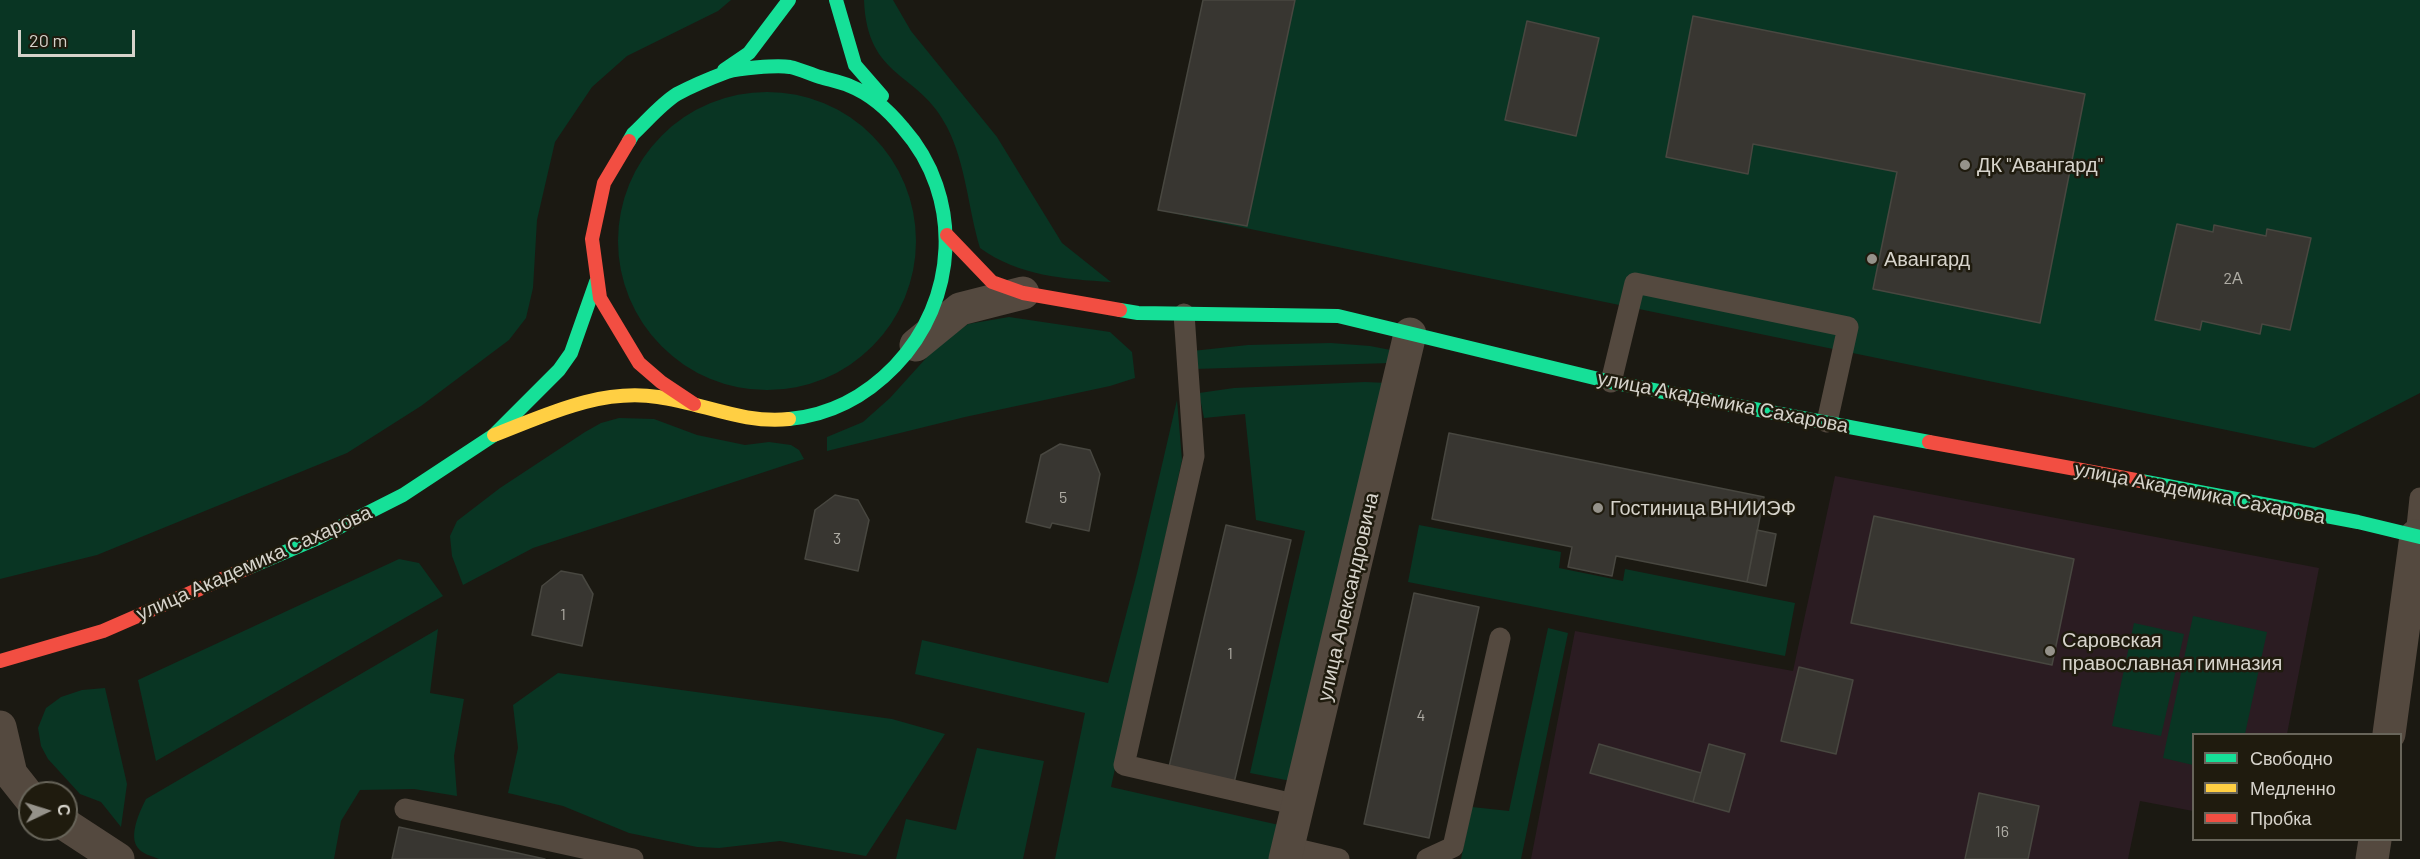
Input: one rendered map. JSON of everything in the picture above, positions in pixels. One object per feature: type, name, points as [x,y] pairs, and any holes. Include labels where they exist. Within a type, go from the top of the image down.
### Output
[{"type":"street","points":[[705,77],[726,70],[749,53],[789,0]]},
{"type":"street","points":[[836,0],[855,65],[885,100],[894,116]]},
{"type":"street","name":"улица Академика Сахарова","points":[[694,404],[660,383],[631,354],[609,320],[596,282],[592,246],[595,210],[605,176],[622,144],[645,116],[673,93],[705,77],[738,68],[760,66],[805,69],[847,84],[867,94],[894,116],[911,136],[937,183],[947,235],[946,264],[940,293],[930,320],[916,345]]},
{"type":"street","name":"улица Академика Сахарова","points":[[947,235],[972,264],[992,282],[1023,293],[1138,313],[1338,316],[1611,382],[2347,520],[2418,537]]},
{"type":"street","name":"улица Академика Сахарова","points":[[0,661],[103,631],[318,538],[403,495],[494,435],[531,400],[572,353],[596,282]]},
{"type":"street","name":"улица Академика Сахарова","points":[[494,435],[569,409],[621,395],[649,396],[694,404],[734,418],[774,421],[815,415],[854,400],[888,376],[916,345],[960,309],[1023,293]]},
{"type":"street","name":"улица Александровича","points":[[1287,853],[1410,334]]},
{"type":"street","points":[[2389,733],[2418,537]]},
{"type":"street","points":[[0,727],[14,788]]},
{"type":"street","points":[[78,833],[118,859]]},
{"type":"street","points":[[2372,859],[2375,841]]},
{"type":"lane","points":[[1611,382],[1635,283],[1848,327],[1827,422]]},
{"type":"lane","points":[[1184,314],[1194,456],[1124,765],[1298,805]]},
{"type":"lane","points":[[2418,537],[2420,498]]},
{"type":"lane","points":[[1427,859],[1454,847],[1500,638]]},
{"type":"lane","points":[[405,809],[633,859]]},
{"type":"lane","points":[[1287,853],[1339,859]]},
{"type":"shaded area","name":"Саровская православная гимназия","points":[[1835,476],[2319,568],[2287,733],[2192,733],[2192,811],[2140,801],[2128,859],[1531,859],[1575,631],[1793,671]]},
{"type":"green space","points":[[0,0],[731,0],[718,11],[627,56],[592,87],[555,142],[537,220],[533,288],[526,318],[509,340],[421,406],[347,453],[97,555],[0,579]]},
{"type":"green space","points":[[864,0],[893,0],[911,31],[997,137],[1062,243],[1111,282],[1059,277],[1026,270],[1010,265],[980,248],[963,171],[947,127],[936,109],[884,61],[874,46],[867,26]]},
{"type":"green space","name":"Авангард","points":[[1203,0],[2420,0],[2420,393],[2314,448],[1158,210]]},
{"type":"green space","points":[[767,92],[796,95],[824,104],[850,117],[872,136],[891,158],[904,184],[913,212],[916,241],[913,270],[904,298],[891,324],[872,346],[850,365],[824,378],[796,387],[767,390],[738,387],[710,378],[684,365],[662,346],[643,324],[630,298],[621,270],[618,241],[621,212],[630,184],[643,158],[662,136],[684,117],[710,104],[738,95]]},
{"type":"green space","points":[[1009,317],[1110,332],[1132,352],[1135,378],[1110,386],[965,417],[827,451],[827,437],[863,422],[890,398],[937,346],[968,324]]},
{"type":"green space","points":[[1331,343],[1396,351],[1391,363],[1194,369],[1192,351],[1248,345]]},
{"type":"green space","points":[[1387,383],[1296,782],[1250,773],[1305,531],[1256,520],[1245,414],[1204,418],[1199,393],[1234,388]]},
{"type":"green space","points":[[1177,400],[1182,460],[1111,787],[1279,825],[1271,859],[1055,859],[1085,713],[915,674],[922,640],[1108,683],[1137,573]]},
{"type":"green space","points":[[619,418],[654,419],[697,435],[745,445],[769,442],[791,445],[799,450],[804,459],[533,548],[463,585],[452,556],[450,536],[457,521],[500,488],[585,432],[601,423]]},
{"type":"green space","points":[[1419,525],[1561,552],[1559,568],[1623,581],[1625,569],[1795,603],[1785,656],[1408,582]]},
{"type":"green space","points":[[399,559],[419,563],[443,596],[156,761],[138,680]]},
{"type":"green space","points":[[2193,616],[2267,632],[2245,733],[2192,733],[2192,765],[2163,758]]},
{"type":"green space","points":[[2134,623],[2184,634],[2161,736],[2112,726]]},
{"type":"green space","points":[[1548,628],[1568,633],[1521,859],[1461,859],[1472,807],[1509,811]]},
{"type":"green space","points":[[438,629],[430,693],[464,699],[454,756],[457,796],[414,789],[360,790],[341,821],[334,859],[159,859],[138,848],[134,837],[135,830],[146,799]]},
{"type":"green space","points":[[558,673],[892,719],[945,734],[866,856],[780,841],[719,848],[697,847],[629,833],[563,806],[508,793],[518,748],[513,705]]},
{"type":"green space","points":[[105,688],[127,784],[121,827],[101,802],[80,794],[78,781],[68,781],[48,759],[41,746],[38,728],[46,708],[61,697],[82,690]]},
{"type":"green space","points":[[977,748],[1044,761],[1023,859],[896,859],[906,819],[956,830]]},
{"type":"building","points":[[1203,0],[1295,0],[1247,226],[1158,210]]},
{"type":"building","name":"ДК \"Авангард\"","points":[[1693,16],[2085,94],[2040,323],[1873,289],[1897,172],[1753,144],[1748,174],[1666,157]]},
{"type":"building","points":[[1527,21],[1599,38],[1576,136],[1505,120]]},
{"type":"building","points":[[2177,224],[2213,232],[2214,225],[2266,236],[2267,229],[2311,238],[2290,330],[2262,324],[2260,334],[2202,321],[2200,330],[2155,320]]},
{"type":"building","name":"Гостиница ВНИИЭФ","points":[[1449,433],[1764,497],[1747,582],[1616,556],[1612,576],[1568,567],[1572,547],[1432,519]]},
{"type":"building","points":[[1060,444],[1090,450],[1100,474],[1089,531],[1052,523],[1050,528],[1026,522],[1041,455]]},
{"type":"building","points":[[835,495],[858,500],[869,520],[858,571],[805,559],[815,510]]},
{"type":"building","points":[[1874,516],[2074,559],[2052,665],[1851,623]]},
{"type":"building","points":[[1226,525],[1291,540],[1234,783],[1169,767]]},
{"type":"building","points":[[1757,530],[1776,534],[1766,586],[1747,582]]},
{"type":"building","points":[[561,571],[582,575],[593,594],[582,646],[532,635],[542,586]]},
{"type":"building","points":[[1414,593],[1479,607],[1429,838],[1364,824]]},
{"type":"building","points":[[1799,667],[1853,680],[1836,754],[1781,741]]},
{"type":"building","points":[[1599,744],[1701,773],[1693,802],[1590,773]]},
{"type":"building","points":[[1709,744],[1745,754],[1729,812],[1693,802]]},
{"type":"building","points":[[1979,793],[2039,806],[2028,859],[1965,859]]},
{"type":"building","points":[[399,827],[545,859],[392,859]]},
{"type":"traffic: fast","points":[[724,70],[749,53],[789,0]]},
{"type":"traffic: fast","points":[[836,0],[855,65],[882,96]]},
{"type":"traffic: fast","points":[[629,141],[633,134],[665,103],[689,88],[732,71],[784,66],[843,83],[865,94],[898,122],[923,155],[936,185],[944,216],[946,248],[941,280],[931,311],[916,340],[884,377],[847,402],[819,413],[789,419]]},
{"type":"traffic: fast","points":[[250,567],[318,538],[403,495],[494,435],[559,370],[571,353],[596,282]]},
{"type":"traffic: fast","points":[[1120,310],[1138,313],[1338,316],[1611,382],[1929,442]]},
{"type":"traffic: fast","points":[[2141,481],[2358,522],[2420,537]]},
{"type":"traffic: slow","points":[[494,435],[574,405],[615,396],[658,397],[755,419],[789,419]]},
{"type":"traffic: jam","points":[[629,141],[604,183],[592,239],[600,298],[639,363],[661,382],[694,404]]},
{"type":"traffic: jam","points":[[947,235],[992,282],[1023,293],[1120,310]]},
{"type":"traffic: jam","points":[[1929,442],[2141,481]]},
{"type":"traffic: jam","points":[[0,661],[103,631],[250,567]]},
{"type":"place","name":"ДК \"Авангард\"","points":[[1965,165]]},
{"type":"place","name":"Авангард","points":[[1872,259]]},
{"type":"place","name":"Гостиница ВНИИЭФ","points":[[1598,508]]},
{"type":"place","name":"Саровская православная гимназия","points":[[2050,651]]}]
